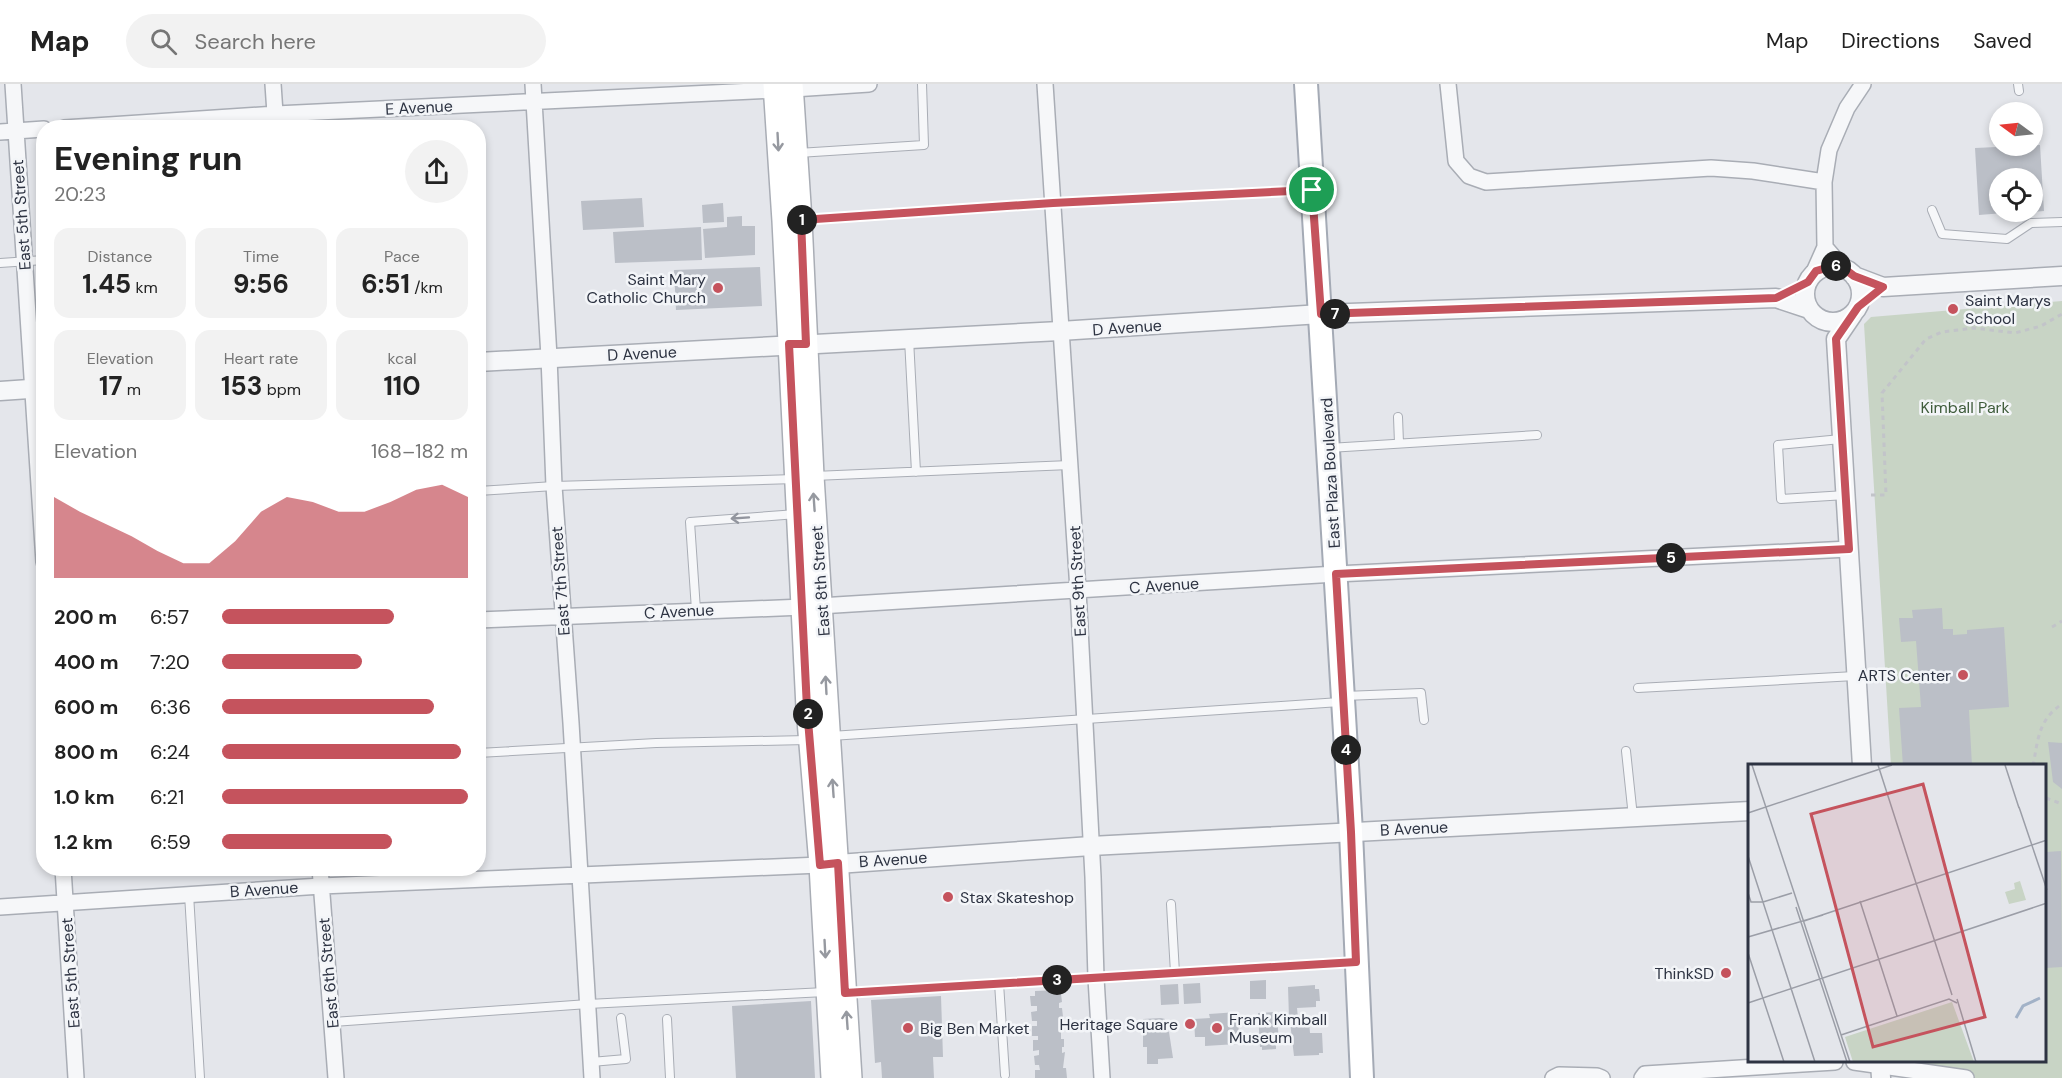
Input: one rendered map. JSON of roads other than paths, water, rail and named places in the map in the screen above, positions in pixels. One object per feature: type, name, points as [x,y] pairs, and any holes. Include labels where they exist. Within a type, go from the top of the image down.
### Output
[{"type":"main road","name":"East Plaza Boulevard","points":[[1306,84],[1351,832],[1362,1078]]},
{"type":"main road","name":"East 8th Street","points":[[783,87],[796,153],[801,220],[798,344]]},
{"type":"main road","name":"East 8th Street","points":[[783,87],[836,993],[832,1078]]},
{"type":"main road","name":"East 8th Street","points":[[805,478],[798,513],[813,606]]},
{"type":"main road","name":"East 8th Street","points":[[836,993],[851,1078]]},
{"type":"street","name":"East 5th Street","points":[[13,84],[24,261],[36,371]]},
{"type":"street","points":[[273,84],[276,120]]},
{"type":"street","name":"East 7th Street","points":[[533,84],[554,486],[592,1078]]},
{"type":"street","name":"E Avenue","points":[[289,120],[647,90],[869,84]]},
{"type":"street","name":"East 9th Street","points":[[1045,84],[1078,590],[1102,1078]]},
{"type":"street","points":[[1448,84],[1456,161],[1469,176],[1486,182],[1711,168],[1753,171],[1824,182]]},
{"type":"street","points":[[1838,337],[1813,314],[1804,295],[1824,249],[1824,182],[1829,150],[1847,108],[1863,84]]},
{"type":"street","points":[[0,132],[36,130]]},
{"type":"street","points":[[1824,249],[1848,271],[1861,288],[1861,297],[1855,311],[1838,337],[1862,764]]},
{"type":"street","points":[[1811,278],[1824,267],[1833,266],[1883,287],[2062,276]]},
{"type":"street","name":"D Avenue","points":[[1776,298],[1811,278]]},
{"type":"street","points":[[1813,314],[1835,322],[1855,311],[1883,287]]},
{"type":"street","name":"D Avenue","points":[[486,361],[1060,331],[1321,314],[1776,298],[1813,314]]},
{"type":"street","points":[[0,391],[36,389]]},
{"type":"street","name":"C Avenue","points":[[486,620],[813,606],[1336,574],[1849,549]]},
{"type":"street","name":"B Avenue","points":[[0,907],[321,886],[579,873],[829,864],[1091,846],[1748,811]]},
{"type":"street","name":"East 5th Street","points":[[63,876],[76,1078]]},
{"type":"street","name":"East 6th Street","points":[[320,876],[336,1078]]},
{"type":"street","points":[[1642,1078],[1644,1074],[1818,1063]]},
{"type":"street","points":[[1858,1063],[1880,1068],[1966,1078]]},
{"type":"street","points":[[1553,1078],[1558,1075],[1602,1078]]},
{"type":"lane","points":[[796,153],[924,145],[922,84]]},
{"type":"lane","points":[[801,220],[1053,203],[1312,190]]},
{"type":"lane","points":[[1932,210],[1942,234],[2007,239],[2031,223],[2062,222]]},
{"type":"lane","points":[[0,263],[36,260]]},
{"type":"lane","points":[[909,339],[916,472]]},
{"type":"lane","points":[[1398,417],[1399,443]]},
{"type":"lane","points":[[1329,448],[1537,435]]},
{"type":"lane","points":[[1842,439],[1778,445],[1780,488],[1781,498],[1846,495]]},
{"type":"lane","points":[[486,490],[1070,465]]},
{"type":"lane","points":[[696,610],[690,522],[798,513]]},
{"type":"lane","points":[[1638,688],[1857,676]]},
{"type":"lane","points":[[486,752],[820,738],[1421,693],[1424,720]]},
{"type":"lane","points":[[1626,751],[1633,817]]},
{"type":"lane","points":[[189,894],[200,1078]]},
{"type":"lane","points":[[1171,904],[1175,973]]},
{"type":"lane","points":[[333,1022],[588,1004],[836,993],[1356,962]]},
{"type":"lane","points":[[999,983],[1005,1075]]},
{"type":"lane","points":[[591,1062],[626,1059],[621,1018]]},
{"type":"lane","points":[[667,1019],[670,1078]]},
{"type":"place","name":"Saint Mary Catholic Church","points":[[718,288]]},
{"type":"place","name":"Saint Marys School","points":[[1953,309]]},
{"type":"place","name":"ARTS Center","points":[[1963,675]]},
{"type":"place","name":"Stax Skateshop","points":[[948,897]]},
{"type":"place","name":"ThinkSD","points":[[1726,973]]},
{"type":"place","name":"Heritage Square","points":[[1190,1024]]},
{"type":"place","name":"Big Ben Market","points":[[908,1028]]},
{"type":"place","name":"Frank Kimball Museum","points":[[1217,1028]]},
{"type":"park label","name":"Kimball Park","points":[[1965,407]]}]
